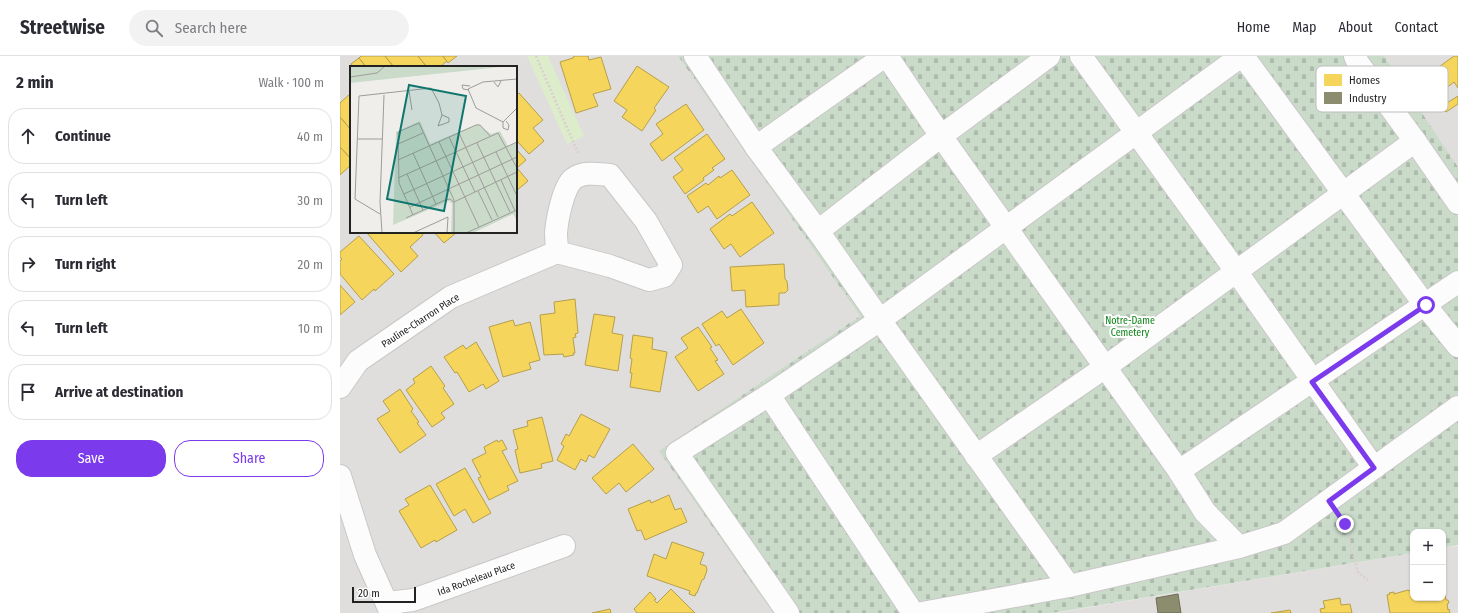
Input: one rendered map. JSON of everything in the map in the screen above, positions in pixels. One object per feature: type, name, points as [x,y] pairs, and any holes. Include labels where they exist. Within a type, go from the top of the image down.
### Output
[{"type":"street","points":[[756,147],[886,56],[1104,368],[1178,471],[1205,512],[1240,547]]},
{"type":"street","points":[[818,231],[941,136],[1049,56]]},
{"type":"street","points":[[1081,56],[1236,271],[1312,382],[1374,468]]},
{"type":"street","points":[[788,613],[677,452],[769,395],[880,320],[1242,56],[1458,346]]},
{"type":"street","points":[[1355,56],[1360,66]]},
{"type":"street","points":[[699,57],[756,147],[818,231],[1069,586]]},
{"type":"street","points":[[1394,112],[1458,203]]},
{"type":"street","points":[[976,456],[1104,368],[1415,141]]},
{"type":"street","points":[[588,173],[610,175],[646,221],[671,265],[664,276],[649,280],[610,266],[557,252],[556,232],[560,209],[566,191],[573,179],[588,173]]},
{"type":"street","name":"Pauline-Charron Place","points":[[340,387],[358,361],[451,297],[557,252]]},
{"type":"street","points":[[1178,471],[1312,382],[1458,282]]},
{"type":"street","points":[[769,395],[913,613]]},
{"type":"street","points":[[922,613],[1069,586],[1240,547],[1284,533],[1458,407]]},
{"type":"street","points":[[340,476],[364,555],[389,608]]},
{"type":"street","name":"Ida Rocheleau Place","points":[[389,608],[564,546]]},
{"type":"path","points":[[536,56],[572,141],[588,173]]},
{"type":"path","points":[[1329,501],[1345,524],[1358,572],[1368,580]]},
{"type":"shaded area","points":[[340,56],[678,56],[860,316],[660,451],[773,613],[340,613]]},
{"type":"shaded area","points":[[1384,56],[1458,56],[1458,167],[1421,112],[1448,112],[1448,66],[1391,66]]},
{"type":"shaded area","points":[[1458,546],[1458,613],[1055,613],[1410,554],[1410,601],[1446,601],[1446,548]]},
{"type":"green space","points":[[527,56],[548,56],[584,136],[567,144]]},
{"type":"green space","name":"Notre-Dame Cemetery","points":[[678,56],[1384,56],[1391,66],[1316,66],[1316,112],[1421,112],[1458,167],[1458,545],[1446,547],[1446,529],[1410,529],[1410,553],[1052,613],[773,613],[659,451],[860,316]]},
{"type":"building: Homes","points":[[361,56],[385,56],[393,66],[365,66],[359,58]]},
{"type":"building: Homes","points":[[385,56],[418,56],[426,66],[393,66]]},
{"type":"building: Homes","points":[[418,56],[443,56],[447,61],[441,66],[426,66]]},
{"type":"building: Homes","points":[[443,56],[457,56],[448,63]]},
{"type":"building: Homes","points":[[574,56],[588,56],[589,60],[601,57],[611,89],[593,94],[598,106],[576,113],[560,62],[573,58]]},
{"type":"building: Homes","points":[[1454,56],[1458,56],[1458,88],[1454,82],[1448,87],[1448,66],[1440,66]]},
{"type":"building: Homes","points":[[359,58],[365,66],[352,66],[351,64]]},
{"type":"building: Homes","points":[[637,66],[669,87],[654,108],[656,110],[642,131],[622,117],[627,110],[614,101]]},
{"type":"building: Homes","points":[[519,93],[543,120],[533,128],[544,141],[529,154],[517,141],[517,95]]},
{"type":"building: Homes","points":[[350,94],[350,129],[340,117],[340,103]]},
{"type":"building: Homes","points":[[1458,96],[1458,104],[1448,111],[1448,102]]},
{"type":"building: Homes","points":[[686,104],[704,130],[662,161],[650,144],[663,134],[656,124]]},
{"type":"building: Homes","points":[[340,117],[350,129],[350,158],[340,147]]},
{"type":"building: Homes","points":[[707,134],[725,159],[712,168],[714,170],[703,178],[704,180],[685,194],[673,177],[683,170],[674,158]]},
{"type":"building: Homes","points":[[340,147],[350,158],[350,166],[340,175]]},
{"type":"building: Homes","points":[[517,150],[526,160],[517,168]]},
{"type":"building: Homes","points":[[517,168],[528,181],[517,190]]},
{"type":"building: Homes","points":[[732,170],[750,195],[717,219],[708,206],[698,213],[687,196],[706,183],[708,185],[719,176],[720,178]]},
{"type":"building: Homes","points":[[752,202],[774,233],[740,257],[731,244],[724,249],[710,229],[730,214],[732,216]]},
{"type":"building: Homes","points":[[367,233],[422,233],[423,235],[410,247],[418,256],[401,272]]},
{"type":"building: Homes","points":[[435,233],[456,233],[444,243]]},
{"type":"building: Homes","points":[[359,236],[394,274],[375,291],[374,289],[362,300],[340,274],[340,261],[342,259],[340,257],[340,252]]},
{"type":"building: Homes","points":[[784,264],[785,279],[787,281],[788,290],[785,293],[779,293],[779,305],[746,307],[745,290],[732,291],[730,267]]},
{"type":"building: Homes","points":[[340,285],[355,302],[340,315]]},
{"type":"building: Homes","points":[[575,299],[578,333],[575,334],[576,337],[573,338],[574,355],[564,357],[563,354],[544,355],[540,315],[555,313],[554,302]]},
{"type":"building: Homes","points":[[741,309],[764,343],[733,365],[719,344],[716,346],[702,324],[722,311],[727,318]]},
{"type":"building: Homes","points":[[594,314],[615,317],[612,333],[623,335],[618,371],[585,365]]},
{"type":"building: Homes","points":[[513,320],[515,326],[530,322],[540,360],[529,363],[531,369],[503,377],[489,327]]},
{"type":"building: Homes","points":[[698,327],[712,347],[710,348],[718,360],[715,361],[724,374],[698,391],[675,357],[688,348],[681,338]]},
{"type":"building: Homes","points":[[633,335],[653,338],[652,349],[667,352],[660,392],[630,387],[632,359],[630,358]]},
{"type":"building: Homes","points":[[476,342],[499,381],[486,389],[483,384],[469,392],[457,372],[455,373],[444,357],[463,345],[466,349]]},
{"type":"building: Homes","points":[[431,366],[445,386],[443,388],[454,404],[441,413],[445,418],[432,427],[406,390],[415,383],[413,379]]},
{"type":"building: Homes","points":[[400,389],[413,409],[411,411],[419,422],[417,423],[426,435],[400,453],[377,419],[390,411],[383,401]]},
{"type":"building: Homes","points":[[581,414],[610,429],[594,458],[589,455],[586,462],[581,459],[575,470],[557,460],[564,446],[561,444],[566,434],[569,436]]},
{"type":"building: Homes","points":[[542,417],[553,461],[541,464],[542,468],[520,473],[515,450],[518,449],[513,430],[528,426],[527,421]]},
{"type":"building: Homes","points":[[497,440],[498,442],[502,440],[507,449],[502,451],[518,481],[507,486],[509,490],[489,500],[478,478],[481,477],[472,460],[486,453],[484,447]]},
{"type":"building: Homes","points":[[633,444],[654,469],[626,492],[619,483],[606,494],[592,478]]},
{"type":"building: Homes","points":[[465,468],[491,513],[473,523],[465,509],[454,516],[436,484]]},
{"type":"building: Homes","points":[[430,485],[457,530],[436,542],[435,540],[421,548],[399,511],[409,505],[405,499]]},
{"type":"building: Homes","points":[[669,495],[675,510],[681,508],[687,522],[645,540],[641,530],[637,531],[628,509],[650,500],[651,503]]},
{"type":"building: Homes","points":[[672,542],[704,553],[700,564],[706,566],[707,570],[695,596],[689,594],[690,591],[647,576],[654,554],[666,559]]},
{"type":"building: Homes","points":[[671,589],[695,613],[637,613],[634,609],[650,592],[656,599],[654,600],[657,603]]},
{"type":"building: Homes","points":[[1409,591],[1410,601],[1448,600],[1449,603],[1447,604],[1450,613],[1390,613],[1387,595],[1394,592],[1394,594]]},
{"type":"building: Homes","points":[[1340,598],[1341,605],[1350,604],[1352,613],[1321,613],[1320,609],[1325,608],[1323,601]]},
{"type":"building: Homes","points":[[610,609],[611,613],[592,613]]},
{"type":"building: Homes","points":[[1290,610],[1291,613],[1271,613]]},
{"type":"building: Industry","points":[[1178,594],[1181,613],[1158,613],[1156,598]]},
{"type":"route","points":[[1345,524],[1329,501],[1374,468],[1312,382],[1426,305]]}]
